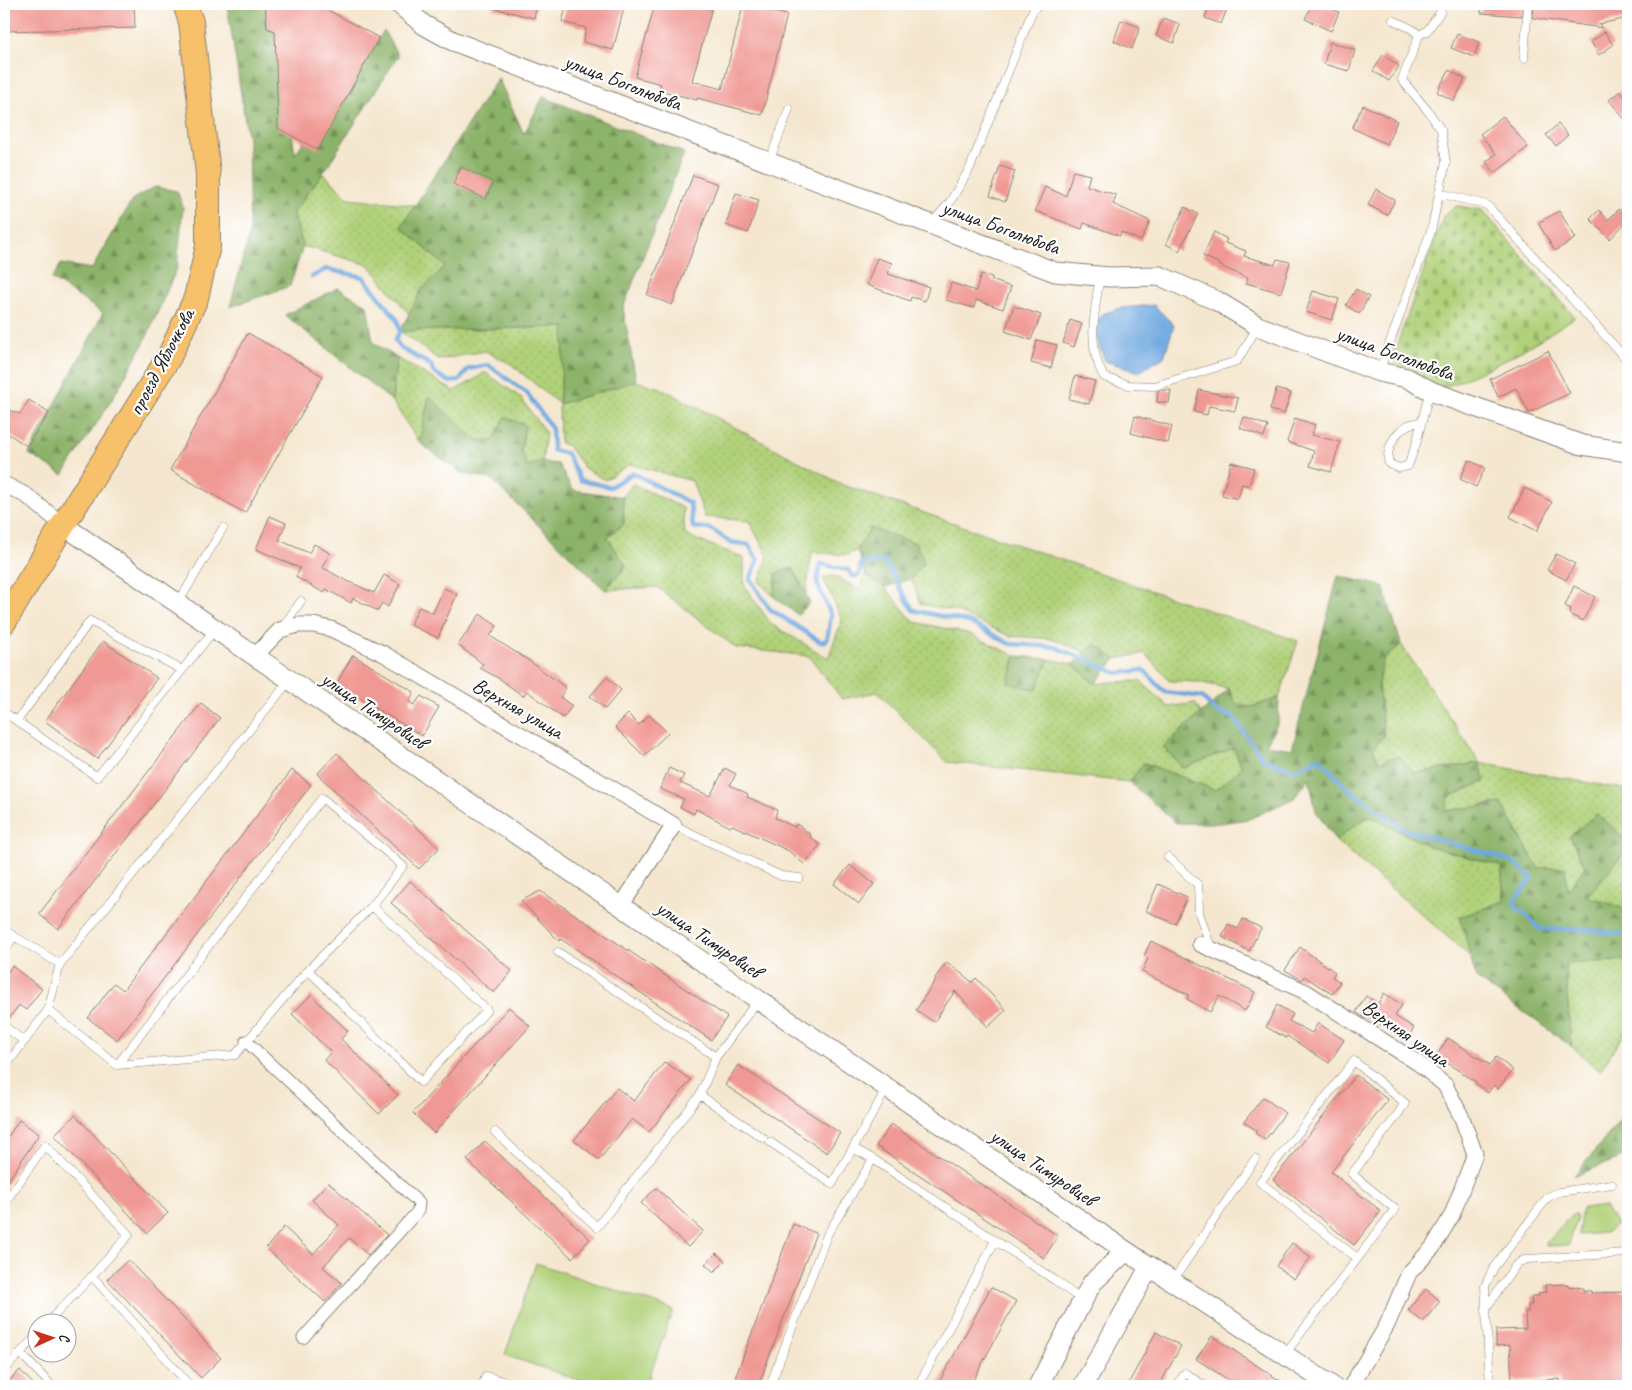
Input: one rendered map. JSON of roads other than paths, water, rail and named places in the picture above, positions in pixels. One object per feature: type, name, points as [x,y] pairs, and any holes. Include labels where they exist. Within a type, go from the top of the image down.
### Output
[{"type":"main road","name":"проезд Яблочкова","points":[[4,622],[63,524],[169,357],[196,298],[208,246],[208,174],[191,22],[186,4]]},
{"type":"street","name":"улица Боголюбова","points":[[399,4],[424,25],[453,42],[1055,272],[1100,276],[1160,276],[1217,301],[1258,326],[1379,372],[1407,378],[1430,390],[1582,445],[1628,452]]},
{"type":"street","points":[[4,484],[27,496],[63,524]]},
{"type":"street","name":"улица Тимуровцев","points":[[63,524],[1126,1251],[1332,1386]]},
{"type":"street","name":"Верхняя улица","points":[[280,630],[313,625],[331,629],[384,654],[674,825]]},
{"type":"street","points":[[255,656],[280,630]]},
{"type":"street","points":[[621,906],[674,825]]},
{"type":"street","name":"Верхняя улица","points":[[1206,946],[1306,992],[1418,1063],[1445,1086],[1462,1118],[1475,1154],[1452,1215],[1432,1247],[1409,1272],[1386,1325],[1351,1386]]},
{"type":"street","points":[[246,1041],[419,1203],[418,1211],[303,1338]]},
{"type":"street","points":[[1038,1386],[1092,1283],[1126,1251]]},
{"type":"street","points":[[1083,1386],[1150,1266]]},
{"type":"lane","points":[[931,224],[950,202],[970,168],[1032,12],[1038,4]]},
{"type":"lane","points":[[1524,58],[1528,4]]},
{"type":"lane","points":[[1379,372],[1431,231],[1446,162],[1441,130],[1402,80],[1419,34],[1427,31],[1441,11]]},
{"type":"lane","points":[[1393,20],[1419,34]]},
{"type":"lane","points":[[769,162],[789,109]]},
{"type":"lane","points":[[1439,193],[1487,205],[1628,360]]},
{"type":"lane","points":[[1100,276],[1092,336],[1098,366],[1104,377],[1129,385],[1155,386],[1237,361],[1258,326]]},
{"type":"lane","points":[[1421,422],[1408,425],[1392,440],[1387,456],[1389,464],[1398,468],[1408,466],[1416,444],[1430,390]]},
{"type":"lane","points":[[178,603],[223,528]]},
{"type":"lane","points":[[280,630],[301,601]]},
{"type":"lane","points":[[17,721],[90,621],[182,670]]},
{"type":"lane","points":[[4,712],[97,777],[215,629]]},
{"type":"lane","points":[[4,1068],[48,1010],[60,964],[290,680]]},
{"type":"lane","points":[[48,1010],[117,1065],[235,1055],[308,970],[372,906],[403,866],[322,798],[117,1065]]},
{"type":"lane","points":[[674,825],[781,876],[799,878]]},
{"type":"lane","points":[[1168,856],[1198,885],[1199,913],[1206,946]]},
{"type":"lane","points":[[308,970],[421,1082],[487,1010],[372,906]]},
{"type":"lane","points":[[4,930],[60,964]]},
{"type":"lane","points":[[4,950],[14,936]]},
{"type":"lane","points":[[558,952],[716,1057]]},
{"type":"lane","points":[[496,1132],[598,1227],[700,1095],[716,1057],[758,1000]]},
{"type":"lane","points":[[4,1026],[24,1041]]},
{"type":"lane","points":[[1284,1355],[1358,1258],[1395,1209],[1352,1174],[1405,1103],[1354,1062],[1260,1182],[1358,1258]]},
{"type":"lane","points":[[700,1095],[832,1184],[887,1088]]},
{"type":"lane","points":[[4,1204],[45,1145],[129,1235],[58,1312]]},
{"type":"lane","points":[[853,1148],[873,1159],[1056,1281],[1083,1302]]},
{"type":"lane","points":[[770,1386],[827,1235],[873,1159]]},
{"type":"lane","points":[[1172,1282],[1255,1159]]},
{"type":"lane","points":[[1490,1386],[1485,1286],[1494,1267],[1548,1197],[1559,1192],[1612,1184]]},
{"type":"lane","points":[[918,1386],[995,1241]]},
{"type":"lane","points":[[1486,1308],[1522,1261],[1628,1253]]},
{"type":"lane","points":[[92,1276],[190,1386]]},
{"type":"lane","points":[[4,1370],[28,1345]]},
{"type":"lane","points":[[20,1353],[52,1386]]},
{"type":"lane","points":[[1177,1386],[1185,1373],[1205,1386]]},
{"type":"lane","points":[[482,1386],[486,1376],[519,1386]]},
{"type":"water","points":[[1154,305],[1174,325],[1164,357],[1139,372],[1105,361],[1093,329],[1102,314],[1121,308]]},
{"type":"waterway","points":[[312,277],[326,269],[363,277],[397,319],[400,331],[395,340],[402,349],[431,365],[433,372],[450,382],[460,380],[468,369],[488,365],[527,393],[552,429],[553,450],[567,454],[580,480],[610,487],[633,473],[690,503],[693,527],[711,529],[730,542],[749,545],[758,561],[750,579],[770,609],[821,642],[827,640],[831,615],[817,583],[820,564],[848,570],[852,576],[859,576],[861,563],[885,562],[913,610],[969,622],[1010,644],[1055,647],[1117,673],[1144,670],[1165,692],[1202,697],[1217,712],[1232,716],[1264,760],[1295,770],[1319,758],[1347,788],[1406,830],[1512,861],[1532,878],[1513,903],[1540,929],[1589,930],[1628,935]]}]
